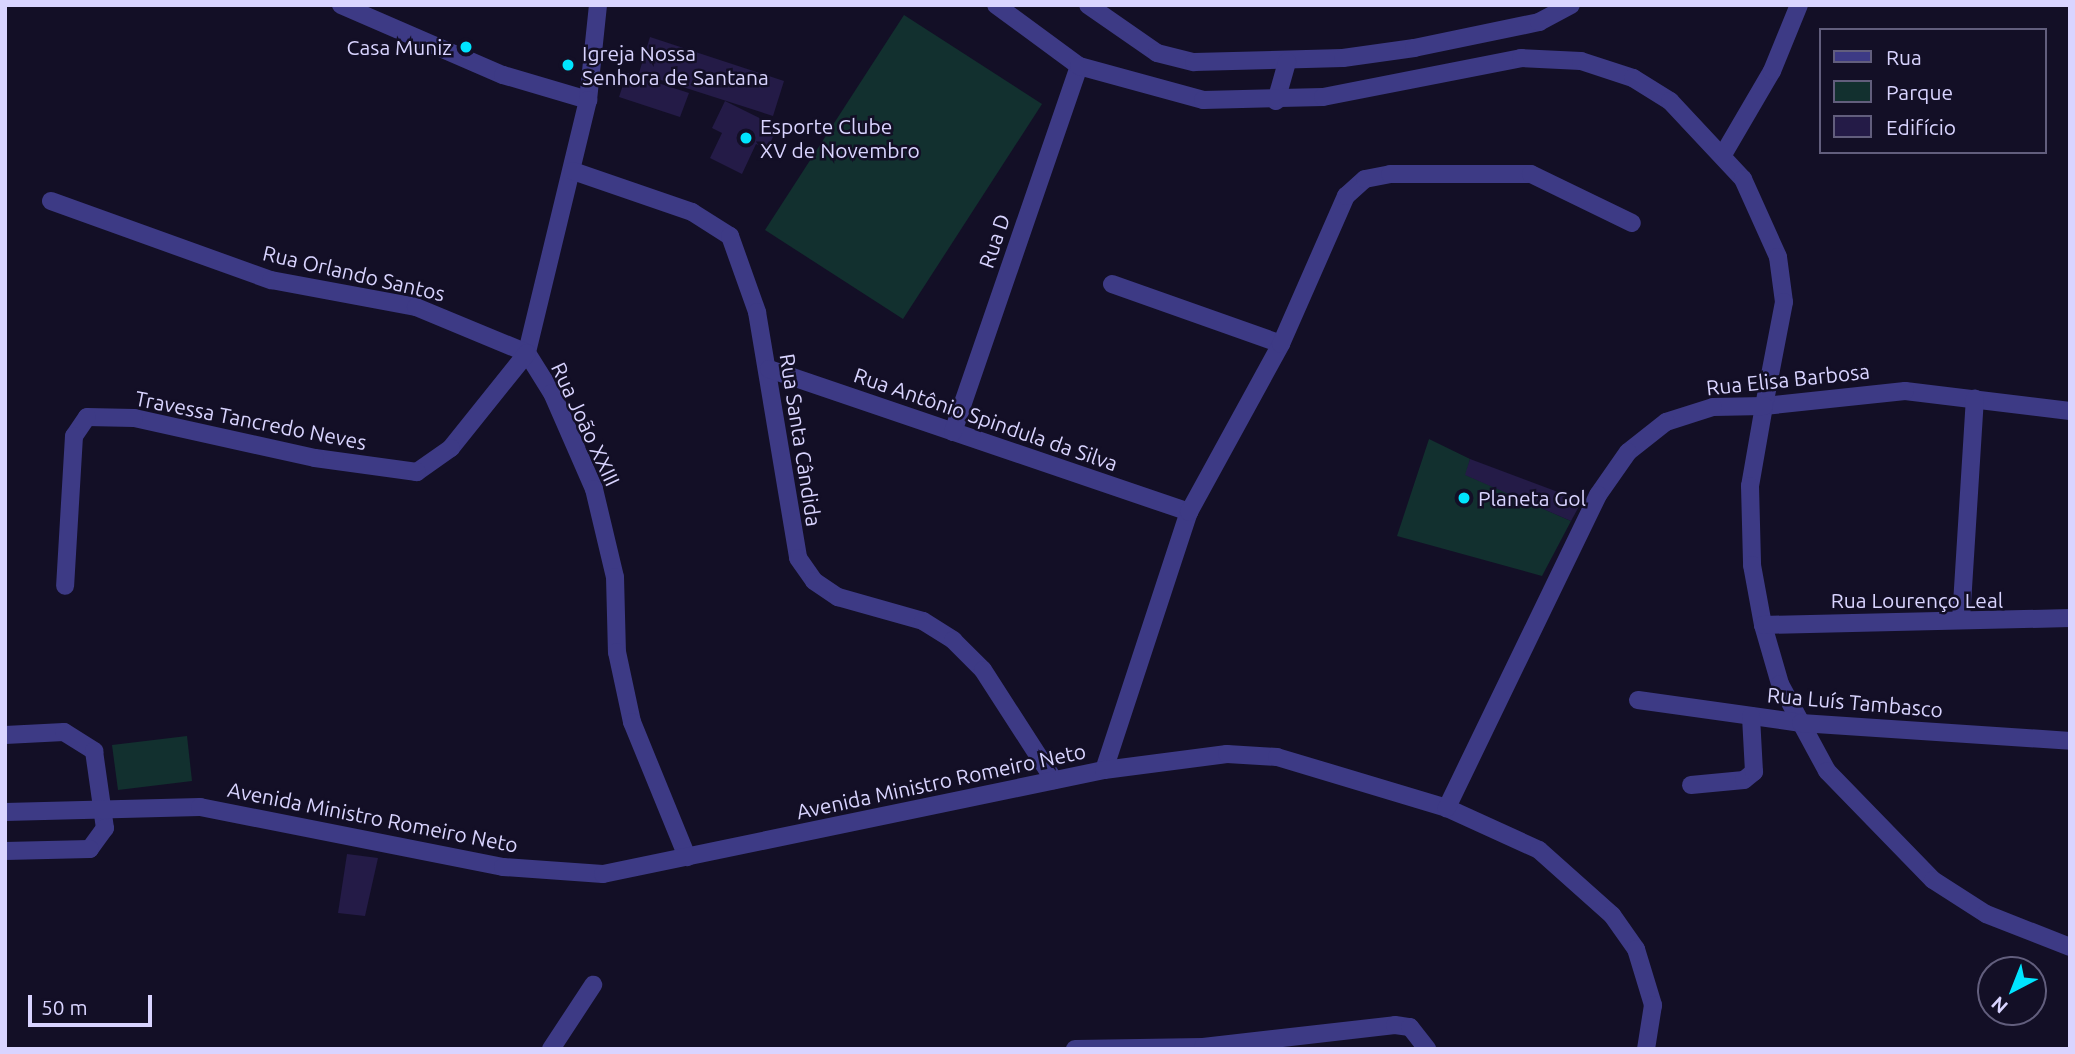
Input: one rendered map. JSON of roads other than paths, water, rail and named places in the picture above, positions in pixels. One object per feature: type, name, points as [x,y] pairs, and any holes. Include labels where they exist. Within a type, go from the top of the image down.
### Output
[{"type":"street","points":[[341,5],[503,75],[588,100]]},
{"type":"street","name":"Rua João XXIII","points":[[598,5],[588,100],[527,353],[594,489],[615,577],[617,652],[632,722],[687,857]]},
{"type":"street","points":[[996,5],[1079,66],[1203,100],[1276,101],[1521,58],[1581,61],[1633,78],[1662,96],[1724,153],[1763,216],[1778,257],[1784,302],[1750,486],[1752,565],[1763,625],[1780,684],[1827,771],[1933,880],[1986,914],[2070,947]]},
{"type":"street","points":[[1088,5],[1157,53],[1194,62],[1287,62],[1414,48],[1539,22],[1571,5]]},
{"type":"street","points":[[1724,153],[1760,94],[1798,5]]},
{"type":"street","points":[[1276,101],[1287,62]]},
{"type":"street","name":"Rua D","points":[[953,432],[1079,66]]},
{"type":"street","points":[[1104,770],[1189,512],[1281,344],[1346,196],[1365,179],[1488,170],[1531,174],[1632,223]]},
{"type":"street","name":"Rua Santa Cândida","points":[[573,171],[692,212],[730,236],[748,273],[769,369],[788,521],[798,558],[814,581],[838,597],[923,621],[953,640],[996,688],[1054,780]]},
{"type":"street","name":"Rua Orlando Santos","points":[[51,201],[271,280],[447,317],[527,353]]},
{"type":"street","points":[[1112,284],[1281,344]]},
{"type":"street","name":"Travessa Tancredo Neves","points":[[65,586],[74,436],[88,417],[134,418],[315,458],[417,472],[451,448],[527,353]]},
{"type":"street","name":"Rua Antônio Spindula da Silva","points":[[769,369],[1189,512]]},
{"type":"street","name":"Rua Elisa Barbosa","points":[[1447,808],[1598,495],[1628,452],[1666,422],[1713,407],[1764,406],[1905,391],[2070,411]]},
{"type":"street","points":[[1961,620],[1975,398]]},
{"type":"street","name":"Rua Lourenço Leal","points":[[1763,625],[2070,618]]},
{"type":"street","name":"Rua Luís Tambasco","points":[[1638,700],[1801,723],[2070,741]]},
{"type":"street","points":[[1690,785],[1744,780],[1754,772],[1751,716]]},
{"type":"street","points":[[5,735],[64,732],[80,738],[94,751],[100,771],[105,828],[90,849],[5,851]]},
{"type":"street","name":"Avenida Ministro Romeiro Neto","points":[[5,812],[200,807],[260,814],[561,876],[687,857],[1104,770],[1227,754],[1277,757],[1447,808],[1539,850],[1612,915],[1650,982],[1646,1049]]},
{"type":"street","points":[[551,1049],[593,985]]},
{"type":"street","points":[[1075,1049],[1216,1046],[1395,1025],[1410,1027],[1427,1049]]},
{"type":"place","name":"Casa Muniz","points":[[466,47]]},
{"type":"place","name":"Igreja Nossa Senhora de Santana","points":[[568,65]]},
{"type":"place","name":"Esporte Clube XV de Novembro","points":[[746,138]]},
{"type":"place","name":"Planeta Gol","points":[[1464,498]]}]
